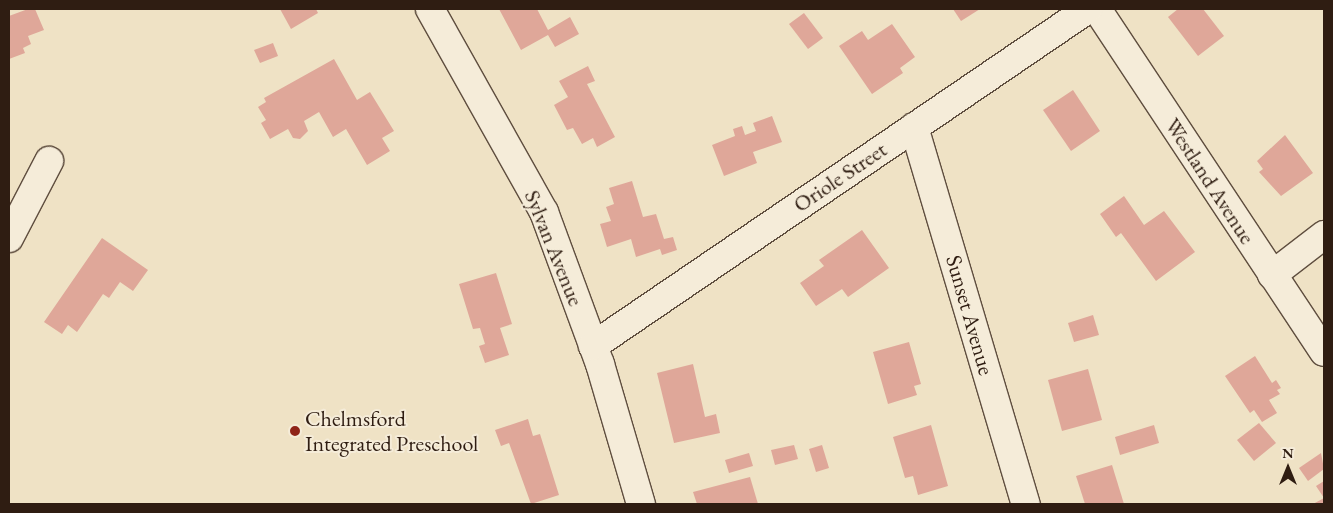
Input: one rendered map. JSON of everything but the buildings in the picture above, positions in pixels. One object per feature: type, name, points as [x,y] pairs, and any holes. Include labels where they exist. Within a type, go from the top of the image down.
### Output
[{"type":"street","name":"Sylvan Avenue","points":[[430,9],[544,212],[593,346],[641,504]]},
{"type":"street","name":"Oriole Street","points":[[593,346],[1088,9]]},
{"type":"street","name":"Westland Avenue","points":[[1097,9],[1324,352]]},
{"type":"street","name":"Sunset Avenue","points":[[914,126],[1026,504]]},
{"type":"street","points":[[9,238],[49,161]]},
{"type":"street","points":[[1272,275],[1324,235]]},
{"type":"place","name":"Chelmsford Integrated Preschool","points":[[295,431]]}]
